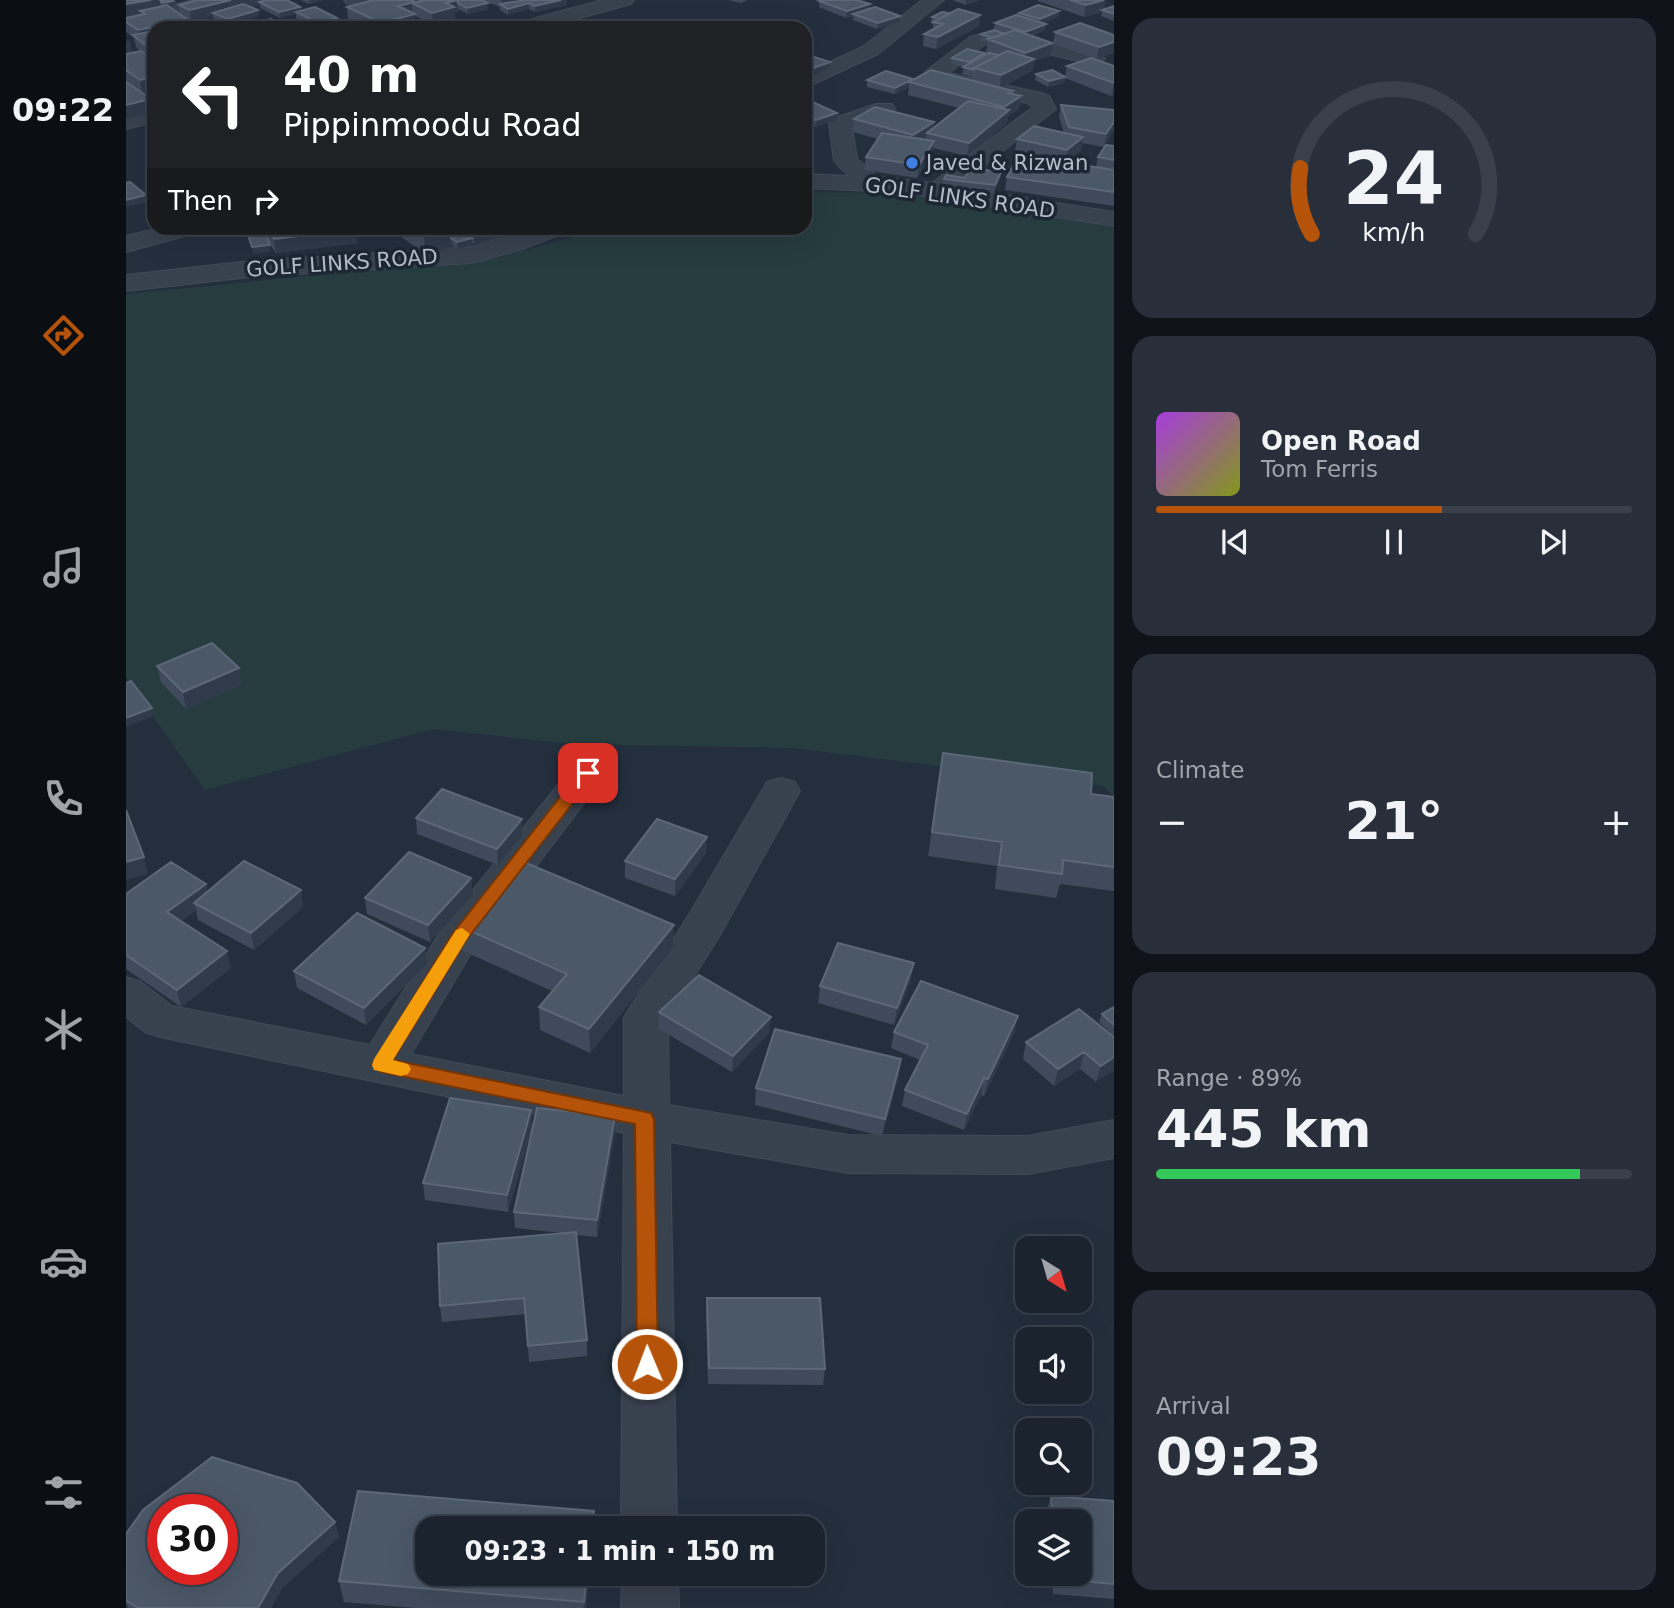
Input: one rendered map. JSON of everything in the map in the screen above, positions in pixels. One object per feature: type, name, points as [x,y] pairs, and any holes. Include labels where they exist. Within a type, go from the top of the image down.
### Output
[{"type":"street","points":[[126,23],[216,0]]},
{"type":"street","points":[[354,0],[376,9]]},
{"type":"street","points":[[547,21],[624,0]]},
{"type":"street","points":[[812,79],[871,50],[934,0]]},
{"type":"street","points":[[938,190],[1045,109],[1041,101],[1034,98],[942,78],[936,72],[977,41],[997,36],[1095,59]]},
{"type":"street","points":[[873,184],[846,161],[840,124],[884,109]]},
{"type":"street","points":[[126,122],[147,117]]},
{"type":"street","name":"GOLF LINKS ROAD","points":[[812,181],[938,190],[1114,219]]},
{"type":"street","points":[[126,244],[160,235]]},
{"type":"street","name":"GOLF LINKS ROAD","points":[[126,284],[250,269],[471,255],[537,235]]},
{"type":"street","points":[[381,1065],[459,937],[588,773]]},
{"type":"street","points":[[649,1516],[646,1017],[705,924],[780,791]]},
{"type":"street","points":[[126,993],[160,1020],[645,1119],[848,1154],[1028,1155],[1114,1139]]},
{"type":"street","points":[[650,1586],[650,1608]]},
{"type":"green space","points":[[812,192],[894,193],[1114,227],[1114,797],[1103,786],[792,748],[571,744],[433,729],[205,790],[126,678],[126,294],[500,257],[581,235],[812,235]]},
{"type":"building","points":[[126,0],[151,0],[126,4]]},
{"type":"building","points":[[197,0],[231,0],[190,10],[179,5]]},
{"type":"building","points":[[287,0],[300,7],[279,12],[259,2]]},
{"type":"building","points":[[374,0],[411,0],[415,2],[398,6],[415,14],[389,21],[377,21],[347,7]]},
{"type":"building","points":[[419,0],[457,0],[446,3],[454,7],[432,13],[412,3],[421,1]]},
{"type":"building","points":[[457,0],[481,0],[488,3],[467,8]]},
{"type":"building","points":[[527,0],[561,0],[535,6],[529,3],[508,9],[500,4]]},
{"type":"building","points":[[857,0],[870,4],[847,11],[819,1]]},
{"type":"building","points":[[1070,0],[1104,0],[1086,5]]},
{"type":"building","points":[[243,4],[258,10],[228,19],[213,13]]},
{"type":"building","points":[[167,5],[188,20],[147,21],[147,28],[138,30],[126,22],[126,18],[145,14],[140,11]]},
{"type":"building","points":[[1038,5],[1059,11],[1040,19],[1019,13]]},
{"type":"building","points":[[1114,6],[1114,14],[1102,10]]},
{"type":"building","points":[[315,7],[337,18],[314,21],[296,12]]},
{"type":"building","points":[[875,7],[900,16],[878,23],[853,14]]},
{"type":"building","points":[[958,9],[980,15],[938,37],[924,34],[943,24],[933,22]]},
{"type":"building","points":[[942,12],[949,13],[939,19],[932,17]]},
{"type":"building","points":[[1016,15],[1046,24],[1025,32],[995,23]]},
{"type":"building","points":[[1080,23],[1114,35],[1114,42],[1099,47],[1055,32]]},
{"type":"building","points":[[994,30],[1005,34],[992,38],[981,34]]},
{"type":"building","points":[[1015,30],[1052,43],[1025,53],[988,39]]},
{"type":"building","points":[[147,32],[147,46],[133,35]]},
{"type":"building","points":[[967,49],[984,53],[969,62],[952,58]]},
{"type":"building","points":[[141,51],[147,55],[147,78],[140,80],[126,70],[126,54]]},
{"type":"building","points":[[1007,51],[1034,59],[1001,75],[974,68]]},
{"type":"building","points":[[988,53],[999,55],[974,70],[963,67]]},
{"type":"building","points":[[812,56],[830,62],[812,68]]},
{"type":"building","points":[[1091,58],[1114,66],[1114,83],[1067,66]]},
{"type":"building","points":[[931,70],[1013,91],[1008,93],[1021,96],[1004,107],[909,82]]},
{"type":"building","points":[[1052,70],[1065,77],[1049,81],[1036,74]]},
{"type":"building","points":[[886,71],[913,79],[895,88],[867,80]]},
{"type":"building","points":[[126,82],[147,96],[147,100],[126,105]]},
{"type":"building","points":[[968,101],[1009,110],[969,143],[927,133]]},
{"type":"building","points":[[812,102],[837,113],[816,120],[812,118]]},
{"type":"building","points":[[1061,105],[1114,110],[1114,122],[1106,134],[1069,127]]},
{"type":"building","points":[[875,107],[934,122],[913,135],[854,119]]},
{"type":"building","points":[[1034,126],[1083,137],[1067,150],[1017,139]]},
{"type":"building","points":[[882,133],[934,141],[919,165],[866,157]]},
{"type":"building","points":[[1106,145],[1114,146],[1114,160],[1098,157]]},
{"type":"building","points":[[1014,164],[1072,172],[1076,164],[1114,170],[1114,192],[1007,177]]},
{"type":"building","points":[[970,168],[1001,172],[995,185],[944,179],[946,175],[965,178]]},
{"type":"building","points":[[130,182],[146,195],[126,200],[126,183]]},
{"type":"building","points":[[248,235],[267,235],[270,245],[252,247]]},
{"type":"building","points":[[271,235],[307,235],[274,239]]},
{"type":"building","points":[[451,235],[468,235],[472,238],[457,242]]},
{"type":"building","points":[[212,643],[239,668],[183,692],[157,666]]},
{"type":"building","points":[[131,681],[152,708],[126,718],[126,683]]},
{"type":"building","points":[[943,753],[1092,773],[1091,794],[1114,797],[1114,867],[1063,860],[1062,874],[999,865],[1002,842],[932,832]]},
{"type":"building","points":[[442,789],[522,819],[497,849],[416,818]]},
{"type":"building","points":[[126,810],[144,857],[126,862]]},
{"type":"building","points":[[657,819],[707,837],[675,879],[625,861]]},
{"type":"building","points":[[409,852],[471,878],[428,925],[365,898]]},
{"type":"building","points":[[519,860],[674,925],[589,1029],[539,1007],[567,974],[459,926]]},
{"type":"building","points":[[244,861],[301,890],[251,933],[194,903]]},
{"type":"building","points":[[171,862],[206,884],[167,912],[227,951],[177,990],[126,955],[126,894]]},
{"type":"building","points":[[357,913],[425,948],[364,1008],[294,971]]},
{"type":"building","points":[[838,943],[914,963],[897,1008],[820,986]]},
{"type":"building","points":[[699,975],[771,1017],[733,1056],[659,1012]]},
{"type":"building","points":[[921,981],[1018,1016],[988,1079],[984,1078],[967,1114],[905,1090],[928,1045],[894,1032]]},
{"type":"building","points":[[1114,1007],[1114,1025],[1102,1014]]},
{"type":"building","points":[[1079,1009],[1114,1037],[1114,1057],[1101,1066],[1084,1052],[1058,1069],[1026,1042]]},
{"type":"building","points":[[775,1029],[901,1059],[885,1119],[756,1088]]},
{"type":"building","points":[[450,1098],[531,1110],[507,1195],[423,1183]]},
{"type":"building","points":[[537,1108],[615,1116],[597,1220],[514,1212]]},
{"type":"building","points":[[576,1232],[587,1340],[528,1346],[524,1298],[440,1306],[438,1244]]},
{"type":"building","points":[[707,1298],[820,1298],[825,1369],[709,1368]]},
{"type":"building","points":[[212,1457],[297,1483],[335,1522],[278,1573],[258,1608],[138,1608],[126,1599],[126,1534],[147,1507],[147,1585],[238,1585],[238,1494],[164,1494]]},
{"type":"building","points":[[358,1491],[594,1511],[593,1516],[415,1516],[415,1586],[586,1586],[584,1602],[339,1581]]},
{"type":"building","points":[[1051,1496],[1114,1501],[1114,1584],[1092,1582],[1092,1509],[1052,1509]]},
{"type":"slow traffic","points":[[401,1069],[381,1065],[462,934]]},
{"type":"place","name":"Javed & Rizwan","points":[[912,163]]},
{"type":"route","points":[[588,773],[459,937],[381,1065],[645,1119],[647,1364]]}]
